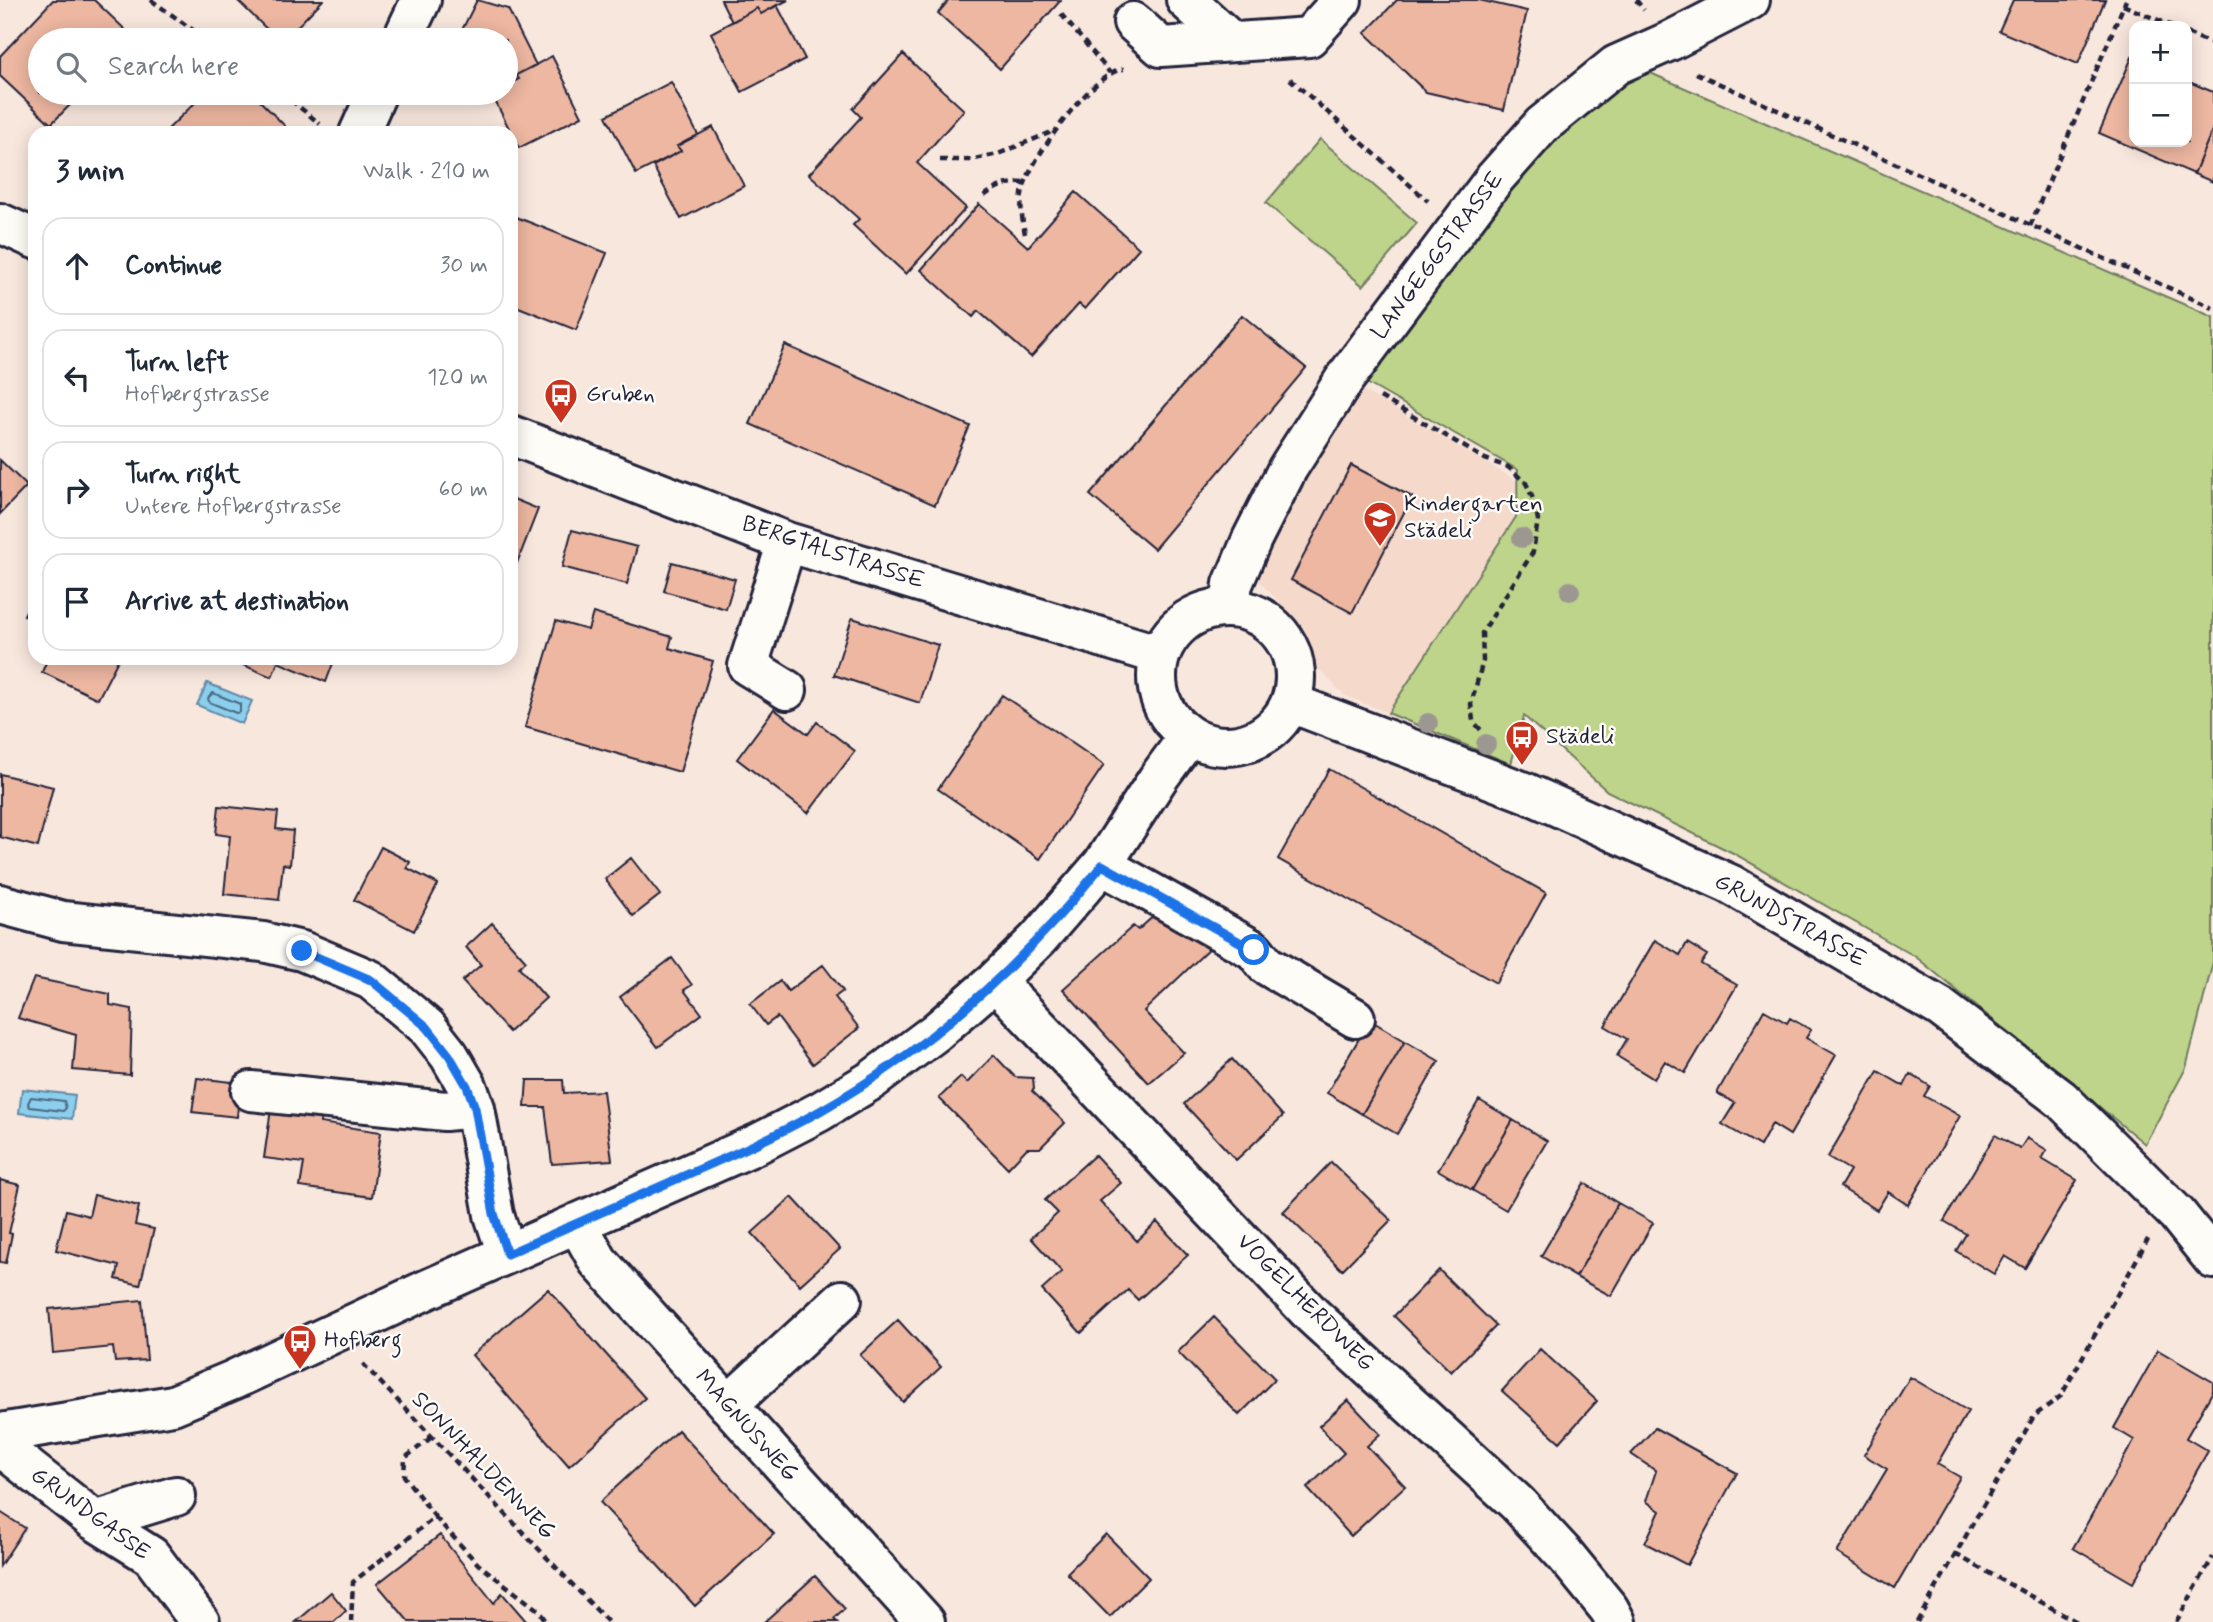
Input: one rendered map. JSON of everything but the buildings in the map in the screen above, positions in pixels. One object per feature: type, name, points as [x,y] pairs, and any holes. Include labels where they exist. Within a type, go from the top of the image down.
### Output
[{"type":"street","points":[[407,28],[421,0]]},
{"type":"street","points":[[1186,0],[1232,42]]},
{"type":"street","points":[[1133,22],[1161,47],[1309,37],[1342,0]]},
{"type":"street","name":"LANGEGGSTRASSE","points":[[1229,608],[1233,584],[1251,538],[1288,468],[1346,377],[1495,178],[1542,125],[1616,65],[1750,0]]},
{"type":"street","points":[[362,126],[372,105]]},
{"type":"street","points":[[0,223],[28,236]]},
{"type":"street","name":"BERGTALSTRASSE","points":[[518,438],[787,541],[1160,655]]},
{"type":"street","points":[[787,541],[748,666],[787,690]]},
{"type":"street","points":[[1229,608],[1251,612],[1270,623],[1285,639],[1293,660],[1296,681],[1291,703],[1281,720],[1266,734],[1248,743],[1228,747],[1208,744],[1189,736],[1172,720],[1161,701],[1157,677],[1160,655],[1171,636],[1185,621],[1205,611],[1229,608]]},
{"type":"street","name":"GRUNDSTRASSE","points":[[1291,703],[1527,793],[1730,884],[1940,1007],[2062,1099],[2177,1214],[2213,1259]]},
{"type":"street","points":[[0,1433],[173,1405],[757,1144],[819,1112],[872,1080],[936,1032],[995,981],[1078,895],[1102,865],[1159,776],[1189,736]]},
{"type":"street","points":[[1102,865],[1254,950],[1266,965],[1355,1018]]},
{"type":"street","points":[[0,904],[63,921],[263,942],[302,951],[371,980],[427,1027],[449,1055],[467,1086],[475,1108],[494,1214],[507,1254]]},
{"type":"street","name":"VOGELHERDWEG","points":[[995,981],[1313,1316],[1517,1503],[1565,1555],[1609,1609],[1616,1622]]},
{"type":"street","points":[[251,1091],[445,1111],[475,1108]]},
{"type":"street","name":"MAGNUSWEG","points":[[577,1223],[598,1261],[925,1622]]},
{"type":"street","points":[[728,1405],[842,1300]]},
{"type":"street","name":"GRUNDGASSE","points":[[0,1446],[95,1521],[150,1556],[200,1622]]},
{"type":"street","points":[[95,1521],[176,1496]]},
{"type":"path","points":[[151,0],[190,28]]},
{"type":"path","points":[[2030,226],[2125,3],[2162,21]]},
{"type":"path","points":[[1061,14],[1110,73]]},
{"type":"path","points":[[2192,35],[2213,44]]},
{"type":"path","points":[[1670,41],[1690,71],[2213,308]]},
{"type":"path","points":[[1025,234],[1021,198],[1025,183],[1055,131],[1095,85],[1110,73],[1140,68],[1161,47]]},
{"type":"path","points":[[1290,78],[1458,227]]},
{"type":"path","points":[[297,105],[322,125]]},
{"type":"path","points":[[940,160],[970,160],[998,154],[1055,131]]},
{"type":"path","points":[[984,196],[1010,182],[1025,183]]},
{"type":"path","points":[[1346,377],[1485,459],[1508,467],[1526,483],[1534,501],[1538,520],[1533,552],[1482,633],[1483,661],[1471,704],[1473,721],[1486,734]]},
{"type":"path","points":[[1917,1622],[2034,1416],[2061,1396],[2148,1238]]},
{"type":"path","name":"SONNHALDENWEG","points":[[333,1333],[608,1622]]},
{"type":"path","points":[[432,1437],[405,1458],[404,1476],[435,1517],[478,1564],[538,1610],[547,1622]]},
{"type":"path","points":[[351,1622],[353,1582],[435,1517]]},
{"type":"path","points":[[1955,1554],[2077,1622]]},
{"type":"path","points":[[2176,1622],[2213,1558]]},
{"type":"shaded area","name":"Kindergarten Städeli","points":[[1354,385],[1517,481],[1520,496],[1516,517],[1388,713],[1344,695],[1315,665],[1303,627],[1260,582],[1257,563]]},
{"type":"green space","points":[[1648,72],[2213,317],[2213,962],[2186,1068],[2145,1144],[1916,957],[1733,853],[1607,791],[1524,716],[1511,764],[1388,713],[1516,517],[1518,470],[1358,378],[1506,175],[1628,74]]},
{"type":"green space","points":[[1320,139],[1417,223],[1363,286],[1266,203]]},
{"type":"water","points":[[207,683],[252,701],[242,724],[197,705]]},
{"type":"water","points":[[22,1089],[75,1095],[72,1119],[19,1113]]},
{"type":"place","name":"Gruben","points":[[561,425]]},
{"type":"place","name":"Kindergarten Städeli","points":[[1380,548]]},
{"type":"place","name":"Städeli","points":[[1522,767]]},
{"type":"place","name":"Hofberg","points":[[300,1371]]},
{"type":"route","points":[[302,951],[371,980],[427,1027],[449,1055],[467,1086],[475,1108],[494,1214],[507,1254],[757,1144],[819,1112],[872,1080],[936,1032],[995,981],[1038,939],[1102,865],[1254,950]]}]
